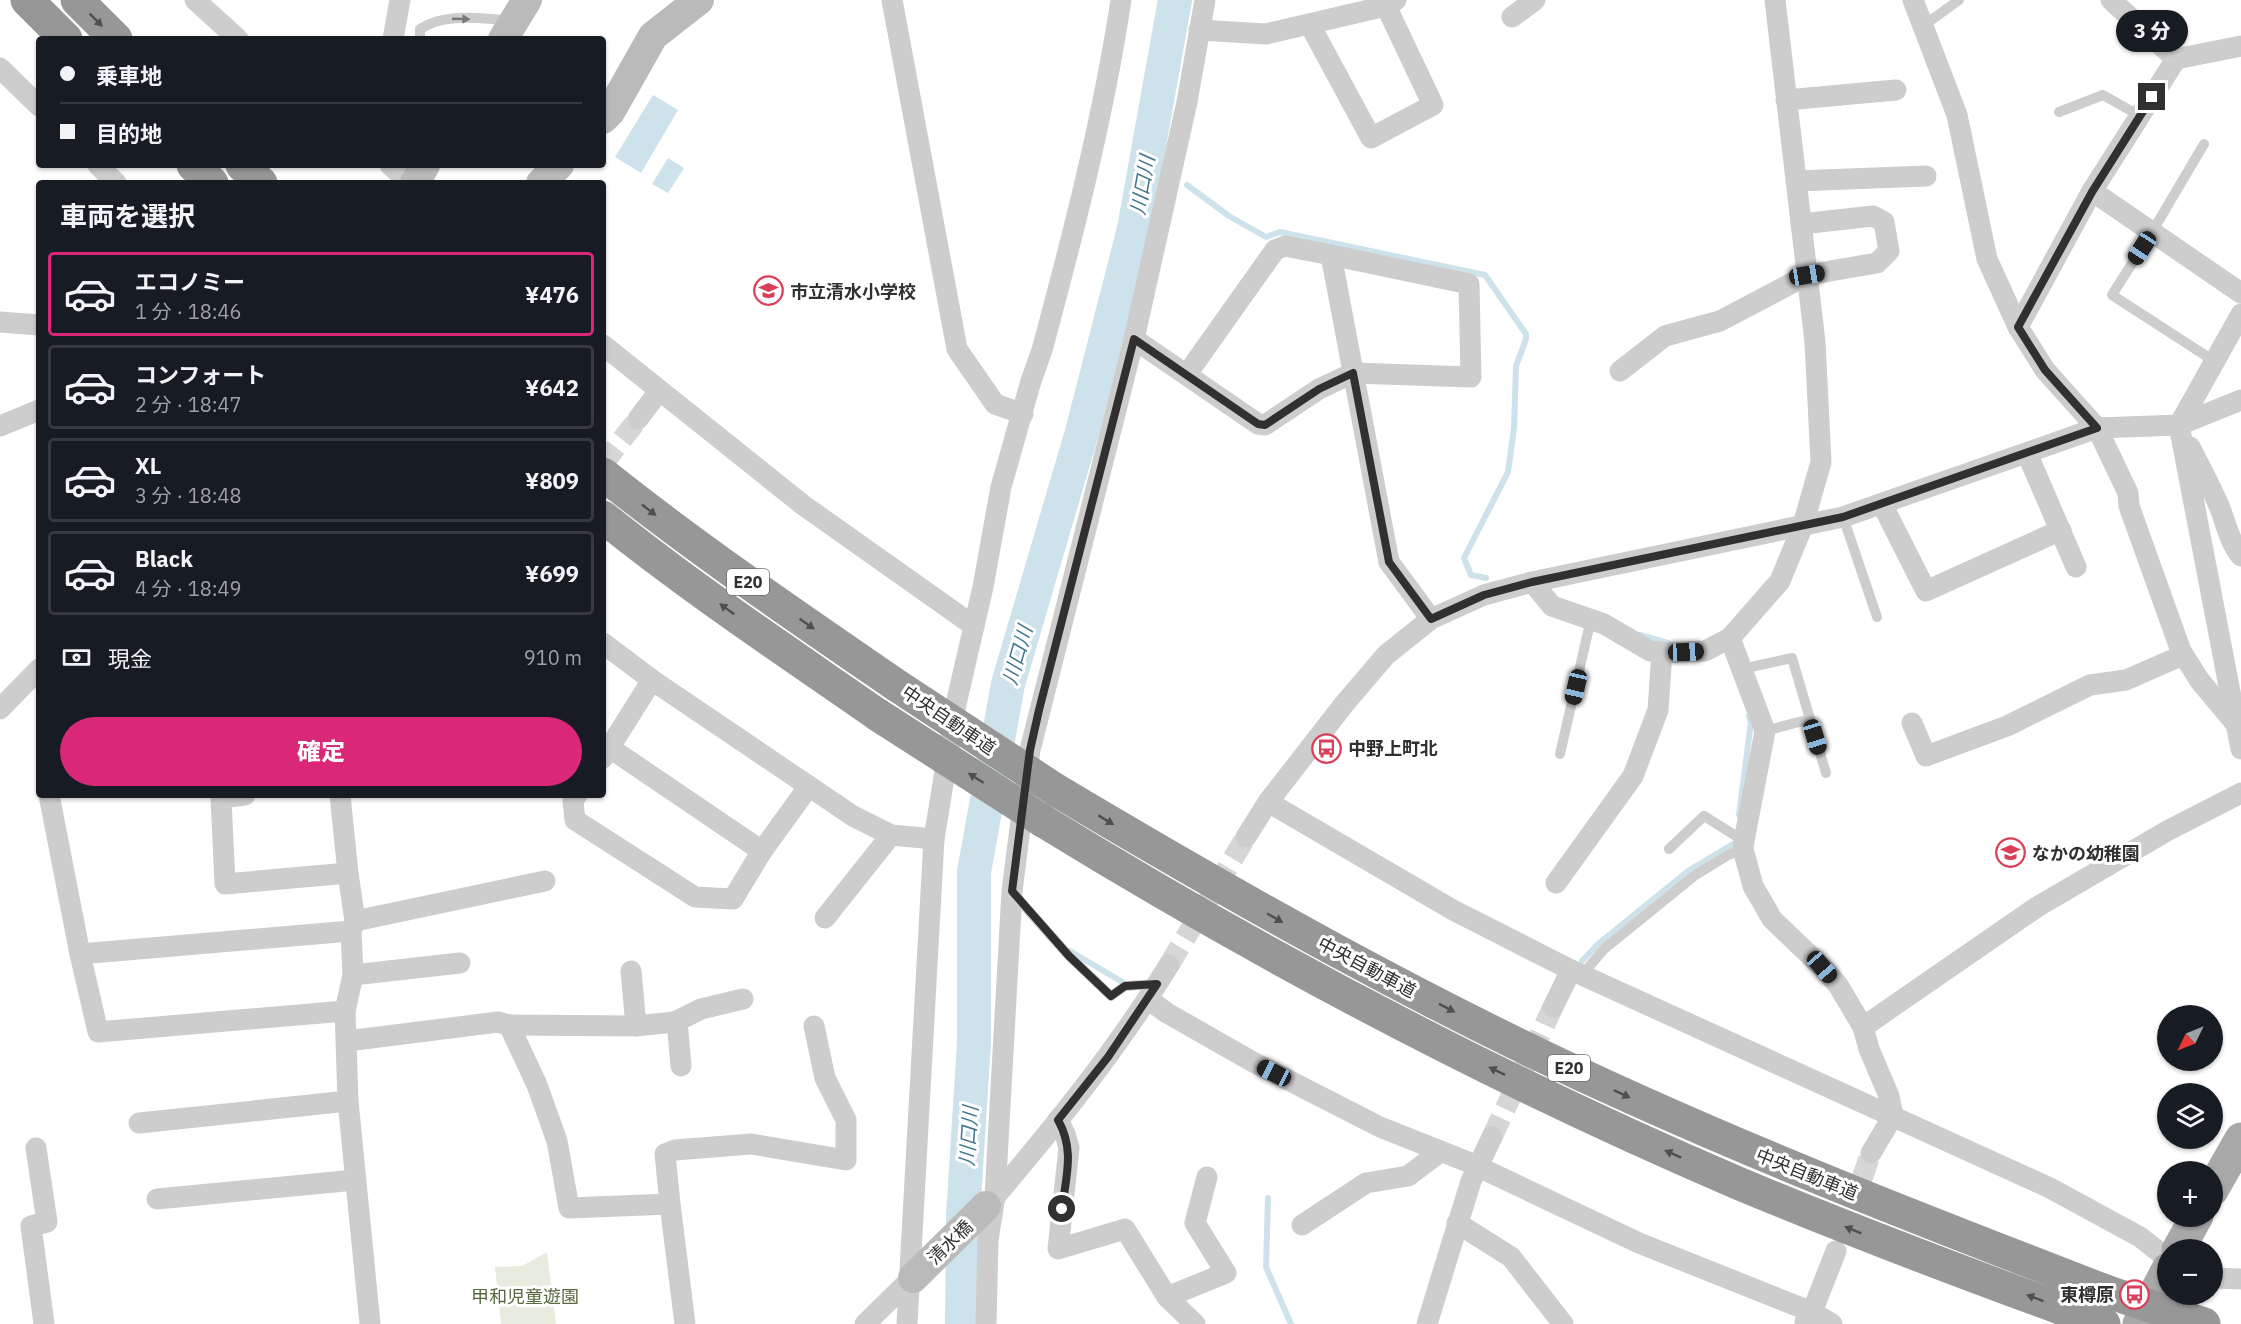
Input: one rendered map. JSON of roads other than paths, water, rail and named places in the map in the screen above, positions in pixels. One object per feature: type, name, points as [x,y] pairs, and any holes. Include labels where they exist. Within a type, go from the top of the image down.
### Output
[{"type":"highway","points":[[27,0],[63,36]]},
{"type":"highway","points":[[77,0],[113,36]]},
{"type":"highway","points":[[196,168],[209,180]]},
{"type":"highway","points":[[245,168],[258,180]]},
{"type":"highway","name":"中央自動車道","points":[[606,476],[664,522],[896,685],[1056,790],[1294,929],[1508,1039],[1618,1092],[1751,1150],[1866,1198],[2108,1292],[2204,1324]]},
{"type":"highway","name":"中央自動車道","points":[[606,520],[878,715],[1043,821],[1161,893],[1376,1011],[1494,1070],[1738,1183],[1855,1231],[2097,1322]]},
{"type":"main road","points":[[2223,1171],[2241,1139]]},
{"type":"main road","points":[[2139,1324],[2157,1290]]},
{"type":"street","points":[[195,0],[235,36]]},
{"type":"street","points":[[394,36],[400,0]]},
{"type":"street","points":[[606,116],[653,36],[699,0]]},
{"type":"street","points":[[892,0],[957,349],[995,404],[1023,414]]},
{"type":"street","points":[[907,1324],[934,839],[956,704],[998,513],[1001,487],[1059,286],[1090,163],[1107,85],[1120,0]]},
{"type":"street","points":[[986,1324],[988,1240],[1012,891],[1030,750],[1134,339],[1187,102],[1205,0]]},
{"type":"street","points":[[1512,17],[1534,0]]},
{"type":"street","points":[[1532,582],[1552,606],[1604,624],[1650,651],[1662,652],[1705,651],[1718,646],[1730,638],[1780,581],[1803,525],[1821,462],[1815,342],[1775,0]]},
{"type":"street","points":[[1913,0],[1957,114],[1987,259],[2018,327],[2045,370],[2097,428],[2128,493],[2129,506],[2183,655],[2200,681],[2236,724]]},
{"type":"street","points":[[2111,0],[2176,59]]},
{"type":"street","points":[[1199,30],[1266,34],[1310,25],[1391,3],[1433,105],[1371,138],[1310,25]]},
{"type":"street","points":[[2018,327],[2092,192],[2176,59],[2241,46]]},
{"type":"street","points":[[0,68],[36,102]]},
{"type":"street","points":[[1786,100],[1896,90]]},
{"type":"street","points":[[101,168],[113,180]]},
{"type":"street","points":[[394,168],[409,180]]},
{"type":"street","points":[[544,180],[556,168]]},
{"type":"street","points":[[1796,181],[1926,176]]},
{"type":"street","points":[[2092,192],[2241,292]]},
{"type":"street","points":[[1620,371],[1665,336],[1720,321],[1807,275],[1877,263],[1889,251],[1884,222],[1873,216],[1801,224]]},
{"type":"street","points":[[1134,339],[1258,424],[1265,425],[1319,389],[1353,373],[1471,377],[1469,284],[1285,246],[1275,250],[1187,374]]},
{"type":"street","points":[[1331,255],[1389,562],[1431,619]]},
{"type":"street","points":[[2241,314],[2179,426],[2241,749]]},
{"type":"street","points":[[0,322],[36,325]]},
{"type":"street","points":[[606,348],[803,505],[974,626]]},
{"type":"street","points":[[638,418],[659,392]]},
{"type":"street","points":[[1246,837],[1268,802],[1345,703],[1386,655],[1431,619],[1484,595],[1532,582],[1843,517],[2097,428],[2179,426],[2241,400]]},
{"type":"street","points":[[0,426],[36,411]]},
{"type":"street","points":[[2179,426],[2236,531],[2233,547],[2241,556]]},
{"type":"street","points":[[2027,453],[2076,567]]},
{"type":"street","points":[[1882,504],[1926,591],[2061,530]]},
{"type":"street","points":[[1730,638],[1765,732],[1744,845],[1753,886],[1772,919],[1838,984],[1863,1027],[1869,1049],[1889,1096],[1893,1116],[1871,1153]]},
{"type":"street","points":[[606,645],[652,680],[852,816],[891,835],[934,839]]},
{"type":"street","points":[[1556,883],[1632,776],[1658,710],[1662,652]]},
{"type":"street","points":[[1911,723],[1926,756],[2007,726],[2090,685],[2126,680],[2183,655]]},
{"type":"street","points":[[0,709],[36,672]]},
{"type":"street","points":[[652,680],[606,753],[762,851]]},
{"type":"street","points":[[575,798],[573,801],[575,820],[695,897],[733,899],[762,851],[809,786]]},
{"type":"street","points":[[1863,1027],[2037,907],[2167,831],[2241,793]]},
{"type":"street","points":[[50,798],[80,954],[98,1032],[345,1011]]},
{"type":"street","points":[[221,798],[225,884],[348,873]]},
{"type":"street","points":[[340,798],[353,926],[352,975],[345,1011],[348,1101],[370,1324]]},
{"type":"street","points":[[1268,802],[1453,910],[1577,972],[2050,1188],[2140,1237],[2157,1250]]},
{"type":"street","points":[[825,918],[891,835]]},
{"type":"street","points":[[80,954],[353,926],[545,881]]},
{"type":"street","points":[[352,975],[460,963]]},
{"type":"street","points":[[991,1201],[1108,1057],[1169,965]]},
{"type":"street","points":[[630,971],[636,1026]]},
{"type":"street","points":[[1553,1007],[1577,972]]},
{"type":"street","points":[[1153,991],[1167,1013],[1264,1067],[1380,1127],[1477,1166],[1639,1243],[1808,1318],[1832,1324]]},
{"type":"street","points":[[346,1041],[498,1022],[509,1025],[636,1026],[677,1021],[701,1010],[742,999]]},
{"type":"street","points":[[677,1021],[681,1066]]},
{"type":"street","points":[[509,1025],[537,1086],[557,1141],[569,1208],[670,1204]]},
{"type":"street","points":[[685,1324],[665,1154],[675,1150],[751,1144],[846,1160],[846,1120],[825,1078],[814,1026]]},
{"type":"street","points":[[139,1123],[348,1101]]},
{"type":"street","points":[[1058,1120],[1069,1148],[1058,1249],[1125,1229],[1167,1297],[1195,1324]]},
{"type":"street","points":[[1427,1324],[1457,1223],[1477,1166],[1492,1137]]},
{"type":"street","points":[[36,1148],[47,1222],[31,1226],[44,1324]]},
{"type":"street","points":[[1302,1225],[1366,1183],[1408,1176],[1440,1152]]},
{"type":"street","points":[[1167,1297],[1226,1273],[1195,1223],[1207,1177]]},
{"type":"street","points":[[157,1199],[355,1180]]},
{"type":"street","name":"清水橋","points":[[910,1280],[991,1201]]},
{"type":"street","points":[[1457,1223],[1511,1257],[1563,1324]]},
{"type":"street","points":[[1808,1318],[1836,1251]]},
{"type":"street","points":[[2223,1279],[2241,1280]]},
{"type":"street","points":[[866,1324],[910,1280]]},
{"type":"lane","points":[[1923,26],[1959,0]]},
{"type":"lane","points":[[420,36],[420,29],[444,18],[515,20]]},
{"type":"lane","points":[[2059,112],[2103,95],[2140,116]]},
{"type":"lane","points":[[2204,144],[2112,295],[2214,361]]},
{"type":"lane","points":[[1843,517],[1877,617]]},
{"type":"lane","points":[[1560,754],[1591,619]]},
{"type":"lane","points":[[1742,669],[1792,658],[1826,773]]},
{"type":"lane","points":[[1765,732],[1810,719]]},
{"type":"lane","points":[[1577,972],[1694,876],[1744,845],[1704,816],[1669,849]]},
{"type":"lane","points":[[1012,891],[1069,956],[1111,996],[1125,986],[1153,991]]},
{"type":"water","points":[[653,95],[678,110],[641,173],[615,157]]},
{"type":"water","points":[[668,158],[684,168],[668,193],[652,184]]},
{"type":"waterway","name":"川口川","points":[[962,1324],[963,1216],[974,1042],[974,872],[1008,684],[1082,432],[1134,229],[1175,0]]},
{"type":"waterway","points":[[1187,185],[1229,216],[1266,237],[1280,232],[1485,275],[1526,334],[1516,366],[1514,428],[1508,472],[1464,558],[1471,575],[1486,578]]},
{"type":"waterway","points":[[1640,635],[1668,643]]},
{"type":"waterway","points":[[1739,815],[1751,722],[1749,716]]},
{"type":"waterway","points":[[1582,961],[1598,944],[1688,871],[1733,844]]},
{"type":"waterway","points":[[1070,951],[1124,983]]},
{"type":"waterway","points":[[1268,1198],[1266,1267],[1291,1324]]},
{"type":"tunnel","points":[[606,460],[638,419]]},
{"type":"tunnel","points":[[1169,965],[1246,837]]},
{"type":"tunnel","points":[[1492,1137],[1553,1007]]},
{"type":"tunnel","points":[[1841,1237],[1871,1153]]},
{"type":"place","name":"市立清水小学校","points":[[769,291]]},
{"type":"place","name":"中野上町北","points":[[1327,748]]},
{"type":"place","name":"なかの幼稚園","points":[[2011,853]]},
{"type":"place","name":"東樽原","points":[[2135,1294]]},
{"type":"park label","name":"甲和児童遊園","points":[[525,1296]]}]
